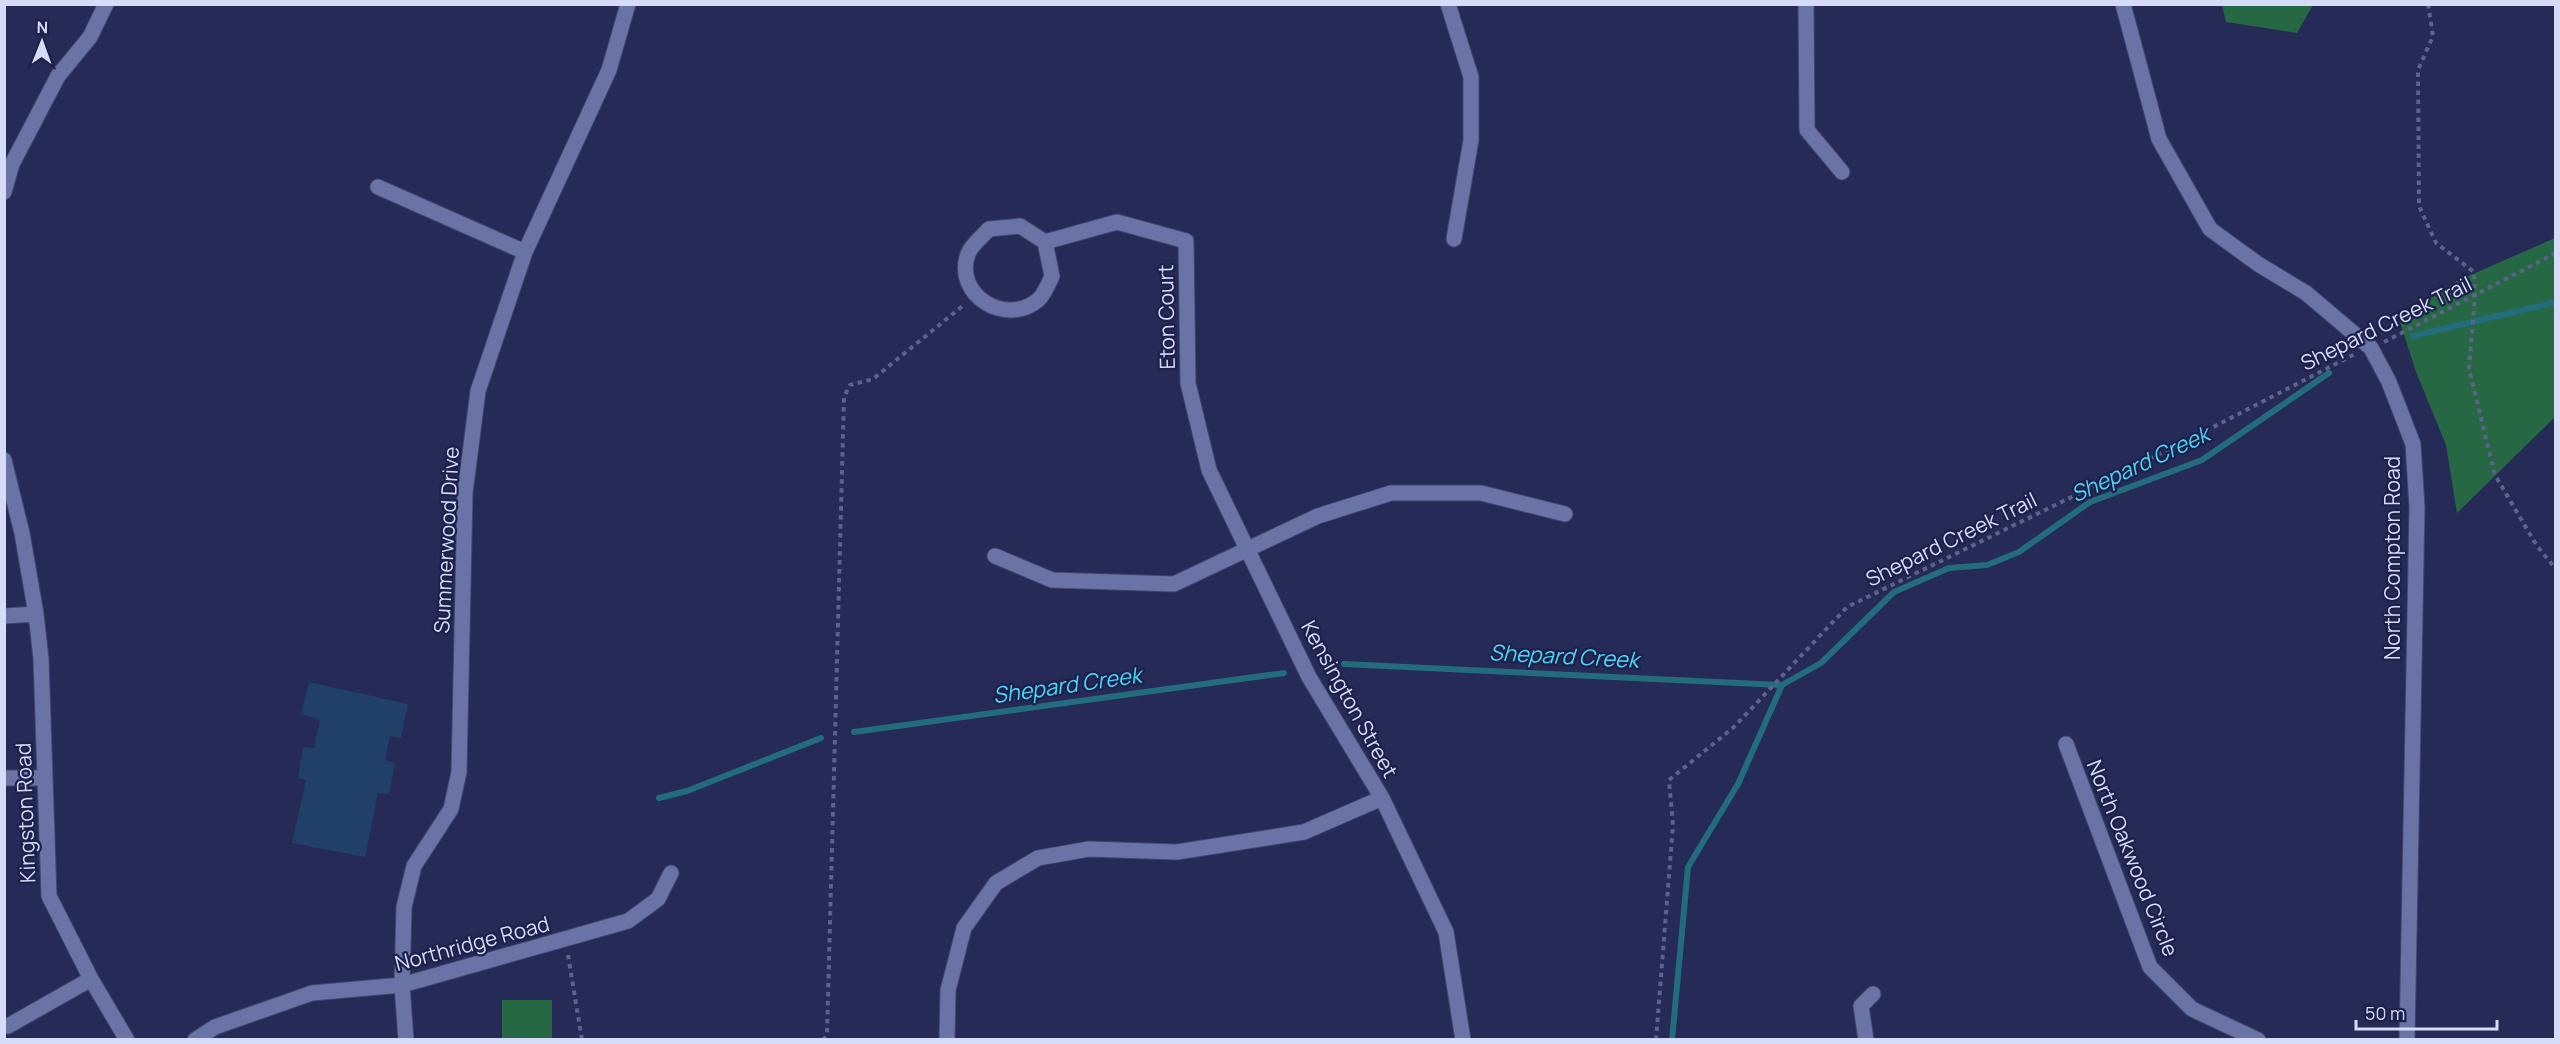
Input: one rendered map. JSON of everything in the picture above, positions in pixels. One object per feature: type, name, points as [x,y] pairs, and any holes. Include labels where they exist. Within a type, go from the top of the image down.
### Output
[{"type":"street","points":[[4,192],[12,165],[58,76],[90,37],[106,4]]},
{"type":"street","name":"Summerwood Drive","points":[[402,985],[404,907],[414,866],[451,809],[459,772],[465,493],[478,391],[525,252],[609,70],[628,4]]},
{"type":"street","points":[[1448,4],[1471,77],[1471,140],[1454,240]]},
{"type":"street","points":[[1806,4],[1807,130],[1842,172]]},
{"type":"street","name":"North Compton Road","points":[[2123,4],[2159,139],[2210,230],[2258,264],[2307,293],[2371,348],[2389,382],[2413,444],[2417,507],[2407,1040]]},
{"type":"street","points":[[378,188],[525,252]]},
{"type":"street","name":"Eton Court","points":[[1045,242],[1117,222],[1186,241],[1188,383]]},
{"type":"street","points":[[1020,226],[1045,242],[1052,276],[1039,300],[1014,311],[994,309],[975,296],[966,277],[968,253],[989,229],[1020,226]]},
{"type":"street","name":"Kensington Street","points":[[1188,383],[1209,470],[1309,677],[1382,798],[1446,932],[1463,1040]]},
{"type":"street","name":"Kingston Road","points":[[4,460],[22,532],[41,658],[49,896],[91,979],[128,1040]]},
{"type":"street","points":[[995,556],[1052,580],[1174,584],[1318,516],[1391,494],[1481,494],[1565,514]]},
{"type":"street","points":[[4,616],[36,614]]},
{"type":"street","name":"North Oakwood Circle","points":[[2066,744],[2150,967],[2192,1009],[2258,1040]]},
{"type":"street","points":[[4,778],[45,778]]},
{"type":"street","points":[[947,1040],[948,990],[964,928],[996,883],[1038,858],[1089,849],[1177,852],[1304,832],[1382,798]]},
{"type":"street","name":"Northridge Road","points":[[195,1040],[215,1027],[312,993],[402,985],[628,921],[658,899],[671,873]]},
{"type":"street","points":[[8,1026],[91,979]]},
{"type":"street","points":[[402,985],[406,1040]]},
{"type":"street","points":[[1866,1040],[1861,1006],[1873,994]]},
{"type":"path","points":[[2428,4],[2433,36],[2418,70],[2419,206],[2436,243],[2474,272],[2475,296],[2469,369],[2495,475],[2537,546],[2556,569]]},
{"type":"path","name":"Shepard Creek Trail","points":[[1656,1040],[1672,825],[1669,780],[1734,727],[1847,607],[2192,438],[2556,253]]},
{"type":"path","points":[[823,1040],[827,1035],[844,397],[850,385],[873,379],[975,296]]},
{"type":"path","points":[[566,939],[582,1040]]},
{"type":"green space","points":[[2222,4],[2313,5],[2297,33],[2226,22]]},
{"type":"green space","points":[[2555,238],[2555,417],[2457,513],[2446,445],[2416,372],[2399,319],[2457,281]]},
{"type":"green space","points":[[502,1000],[552,1000],[552,1039],[502,1039]]},
{"type":"building","points":[[309,682],[408,704],[401,738],[390,736],[385,760],[395,763],[389,794],[378,793],[365,857],[292,843],[306,780],[298,778],[303,747],[314,748],[320,720],[301,714]]},
{"type":"waterway","name":"Shepard Creek","points":[[2413,336],[2556,302]]},
{"type":"waterway","name":"Shepard Creek","points":[[1344,664],[1782,685],[1821,663],[1894,592],[1949,568],[1987,565],[2019,552],[2090,502],[2202,460],[2329,373]]},
{"type":"waterway","name":"Shepard Creek","points":[[854,732],[1284,673]]},
{"type":"waterway","name":"Shepard Creek","points":[[1672,1040],[1688,867],[1738,784],[1782,685]]},
{"type":"waterway","name":"Shepard Creek","points":[[659,798],[687,791],[821,738]]}]
